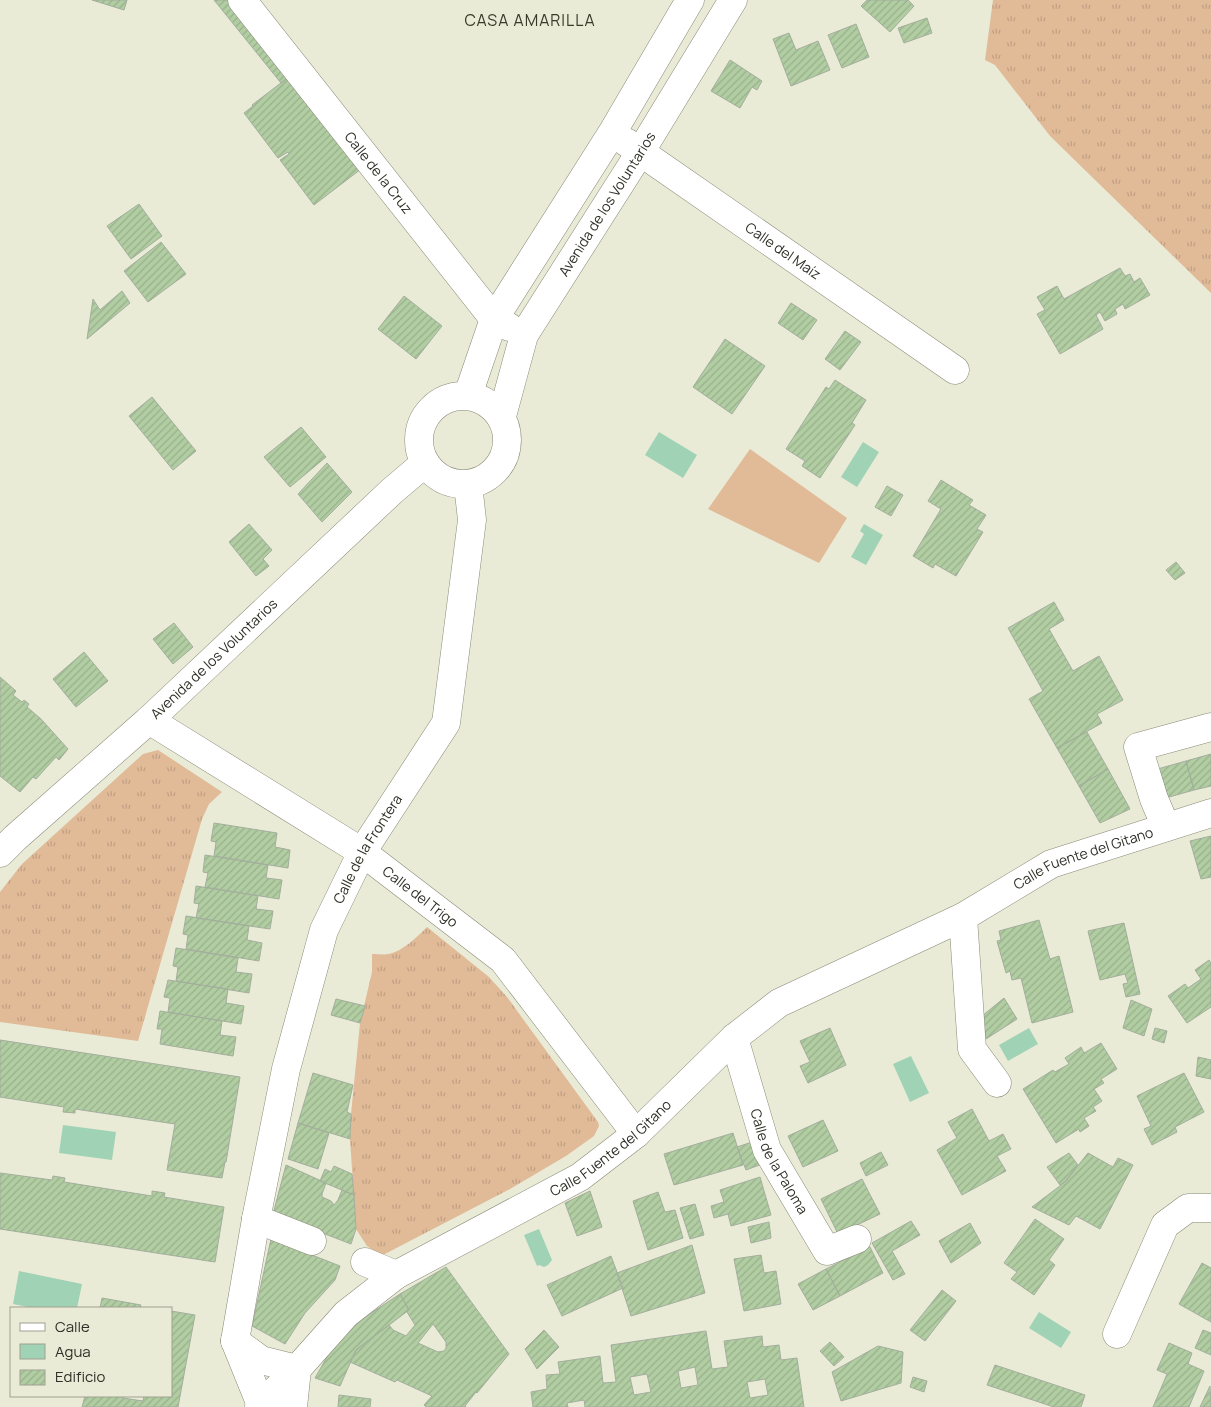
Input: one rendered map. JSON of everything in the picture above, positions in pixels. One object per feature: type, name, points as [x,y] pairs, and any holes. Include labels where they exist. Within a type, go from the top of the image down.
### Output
[{"type":"street","name":"Calle de la Cruz","points":[[242,0],[494,319],[524,335]]},
{"type":"street","points":[[468,395],[494,319],[612,133],[690,0]]},
{"type":"street","name":"Avenida de los Voluntarios","points":[[502,416],[524,335],[641,151],[733,0]]},
{"type":"street","name":"Calle del Maíz","points":[[612,133],[641,151],[955,370]]},
{"type":"street","points":[[468,395],[487,402],[502,416],[508,438],[504,460],[489,477],[468,484],[452,483],[437,476],[425,463],[419,444],[421,425],[431,408],[448,398],[468,395]]},
{"type":"street","name":"Avenida de los Voluntarios","points":[[0,853],[149,720],[392,491],[425,463]]},
{"type":"street","name":"Calle de la Frontera","points":[[235,1342],[256,1219],[286,1069],[324,930],[362,852],[446,723],[472,520],[468,484]]},
{"type":"street","name":"Calle del Trigo","points":[[149,720],[362,852],[502,960],[636,1134]]},
{"type":"street","points":[[1166,827],[1154,799],[1138,747],[1211,727]]},
{"type":"street","name":"Calle Fuente del Gitano","points":[[297,1369],[346,1314],[396,1275],[580,1177],[636,1134],[734,1038],[779,1003],[963,918],[1051,864],[1211,813]]},
{"type":"street","points":[[963,918],[972,1049],[997,1083]]},
{"type":"street","name":"Calle de la Paloma","points":[[734,1038],[767,1150],[827,1251],[857,1240]]},
{"type":"street","points":[[1117,1334],[1165,1224],[1188,1208],[1211,1208]]},
{"type":"street","points":[[256,1219],[312,1241]]},
{"type":"street","points":[[365,1262],[396,1275]]},
{"type":"street","points":[[235,1342],[261,1360],[297,1369]]},
{"type":"street","points":[[235,1342],[260,1406],[297,1369]]},
{"type":"street","points":[[292,1407],[297,1369]]},
{"type":"green space","points":[[993,0],[1211,0],[1211,293],[1050,136],[995,65],[985,60]]},
{"type":"green space","points":[[750,449],[847,518],[819,563],[708,509]]},
{"type":"green space","points":[[158,750],[222,792],[209,804],[202,819],[138,1041],[0,1022],[0,892],[22,864],[143,754]]},
{"type":"green space","points":[[427,927],[489,977],[507,997],[598,1122],[599,1126],[594,1136],[566,1156],[510,1189],[381,1256],[367,1246],[356,1229],[350,1139],[360,1023],[372,972],[372,954],[389,954],[400,950]]},
{"type":"water","points":[[659,432],[697,455],[683,478],[645,455]]},
{"type":"water","points":[[863,442],[879,452],[857,487],[841,477]]},
{"type":"water","points":[[864,524],[883,535],[866,565],[851,557],[864,534],[860,531]]},
{"type":"water","points":[[1029,1028],[1038,1044],[1008,1061],[999,1045]]},
{"type":"water","points":[[911,1056],[929,1093],[910,1102],[893,1064]]},
{"type":"water","points":[[63,1125],[116,1132],[112,1160],[59,1153]]},
{"type":"water","points":[[539,1229],[552,1260],[544,1267],[537,1266],[524,1235]]},
{"type":"water","points":[[19,1271],[82,1284],[77,1307],[28,1307],[13,1304]]},
{"type":"water","points":[[1039,1312],[1071,1332],[1061,1348],[1029,1328]]},
{"type":"building","points":[[92,0],[127,0],[124,10]]},
{"type":"building","points":[[214,0],[229,0],[290,76],[281,83]]},
{"type":"building","points":[[867,0],[908,0],[914,6],[890,32],[861,6]]},
{"type":"building","points":[[927,18],[932,33],[904,43],[898,28]]},
{"type":"building","points":[[856,24],[869,57],[842,68],[828,35]]},
{"type":"building","points":[[789,33],[796,50],[818,41],[830,70],[791,86],[773,39]]},
{"type":"building","points":[[730,60],[762,81],[757,90],[752,87],[740,108],[711,91]]},
{"type":"building","points":[[290,76],[361,169],[314,205],[280,160],[289,154],[288,152],[278,158],[244,113]]},
{"type":"building","points":[[139,204],[162,236],[131,259],[107,226]]},
{"type":"building","points":[[161,242],[186,274],[148,302],[124,271]]},
{"type":"building","points":[[1120,268],[1125,276],[1130,274],[1134,282],[1140,278],[1150,295],[1125,309],[1123,304],[1115,309],[1117,314],[1105,321],[1100,312],[1096,315],[1103,329],[1060,354],[1037,314],[1045,310],[1037,297],[1057,286],[1064,299]]},
{"type":"building","points":[[122,291],[130,303],[87,339],[93,299],[100,310]]},
{"type":"building","points":[[404,296],[442,326],[416,359],[378,329]]},
{"type":"building","points":[[791,303],[817,320],[803,340],[778,323]]},
{"type":"building","points":[[845,331],[861,342],[840,370],[825,359]]},
{"type":"building","points":[[725,339],[765,366],[732,414],[693,387]]},
{"type":"building","points":[[835,380],[866,400],[852,423],[855,425],[820,478],[802,466],[805,461],[786,449],[826,387],[829,389]]},
{"type":"building","points":[[152,397],[196,451],[173,470],[129,416]]},
{"type":"building","points":[[301,427],[326,457],[290,487],[264,457]]},
{"type":"building","points":[[327,463],[352,492],[322,522],[298,494]]},
{"type":"building","points":[[941,480],[973,500],[969,505],[986,515],[977,529],[983,532],[956,576],[935,564],[933,568],[913,556],[941,509],[928,501]]},
{"type":"building","points":[[887,486],[903,495],[891,516],[875,507]]},
{"type":"building","points":[[249,524],[272,550],[263,559],[269,566],[256,576],[229,542]]},
{"type":"building","points":[[1176,562],[1185,573],[1175,580],[1166,570]]},
{"type":"building","points":[[1054,602],[1064,620],[1049,629],[1073,671],[1099,656],[1123,700],[1097,714],[1102,723],[1057,748],[1029,699],[1043,691],[1008,628]]},
{"type":"building","points":[[174,623],[193,647],[173,664],[153,639]]},
{"type":"building","points":[[84,652],[108,681],[76,707],[53,679]]},
{"type":"building","points":[[0,677],[16,691],[13,695],[22,702],[24,700],[29,704],[27,707],[41,719],[68,749],[59,760],[56,757],[36,779],[33,777],[20,792],[0,776]]},
{"type":"building","points":[[1087,732],[1108,769],[1079,786],[1057,748]]},
{"type":"building","points":[[1211,754],[1211,786],[1194,790],[1186,761]]},
{"type":"building","points":[[1186,761],[1194,790],[1162,799],[1154,770]]},
{"type":"building","points":[[1108,769],[1130,809],[1100,823],[1079,786]]},
{"type":"building","points":[[214,823],[277,833],[275,847],[290,850],[288,868],[214,856],[216,842],[211,841]]},
{"type":"building","points":[[1211,836],[1211,877],[1201,879],[1190,841]]},
{"type":"building","points":[[205,855],[268,865],[266,878],[282,880],[279,899],[205,887],[208,873],[203,872]]},
{"type":"building","points":[[196,886],[258,896],[256,909],[273,911],[270,929],[196,918],[199,904],[194,903]]},
{"type":"building","points":[[186,916],[249,926],[247,940],[262,943],[259,961],[186,949],[188,935],[183,934]]},
{"type":"building","points":[[1039,920],[1050,959],[1059,956],[1073,1012],[1032,1023],[1021,978],[1012,980],[1010,971],[1006,973],[997,941],[1001,940],[999,931]]},
{"type":"building","points":[[1124,923],[1140,994],[1126,997],[1123,984],[1128,983],[1125,974],[1100,980],[1088,931]]},
{"type":"building","points":[[176,948],[238,958],[236,972],[252,974],[249,993],[176,981],[178,967],[173,966]]},
{"type":"building","points":[[1209,960],[1211,963],[1211,1007],[1187,1023],[1168,996],[1185,984],[1188,988],[1201,979],[1195,970]]},
{"type":"building","points":[[168,980],[228,989],[226,1003],[244,1006],[241,1024],[168,1012],[170,998],[164,997]]},
{"type":"building","points":[[1004,998],[1017,1019],[986,1039],[982,1016]]},
{"type":"building","points":[[336,999],[365,1006],[360,1023],[331,1015]]},
{"type":"building","points":[[1131,1000],[1152,1009],[1144,1036],[1123,1028]]},
{"type":"building","points":[[160,1011],[222,1021],[220,1035],[236,1037],[233,1056],[160,1044],[162,1029],[157,1029]]},
{"type":"building","points":[[830,1028],[846,1065],[808,1083],[800,1066],[810,1062],[800,1041]]},
{"type":"building","points":[[1155,1028],[1167,1031],[1164,1043],[1152,1039]]},
{"type":"building","points":[[0,1040],[240,1077],[222,1178],[167,1170],[175,1124],[75,1109],[75,1113],[63,1112],[64,1107],[0,1097]]},
{"type":"building","points":[[1101,1043],[1117,1069],[1101,1079],[1104,1083],[1094,1089],[1102,1101],[1093,1107],[1096,1111],[1084,1118],[1089,1126],[1080,1132],[1079,1129],[1056,1143],[1023,1089],[1053,1070],[1055,1072],[1069,1064],[1065,1058],[1081,1047],[1084,1053]]},
{"type":"building","points":[[1198,1057],[1211,1060],[1211,1079],[1196,1076]]},
{"type":"building","points":[[313,1073],[353,1085],[347,1112],[351,1114],[350,1139],[298,1123]]},
{"type":"building","points":[[1184,1073],[1204,1112],[1175,1127],[1177,1132],[1152,1145],[1144,1129],[1151,1126],[1137,1096]]},
{"type":"building","points":[[972,1109],[989,1141],[1003,1134],[1011,1149],[997,1156],[1006,1171],[962,1195],[937,1150],[957,1138],[948,1122]]},
{"type":"building","points":[[823,1120],[838,1151],[803,1167],[788,1136]]},
{"type":"building","points":[[298,1123],[329,1133],[318,1169],[288,1159]]},
{"type":"building","points":[[733,1133],[743,1165],[674,1185],[664,1154]]},
{"type":"building","points":[[752,1142],[762,1164],[746,1170],[737,1147]]},
{"type":"building","points":[[881,1152],[888,1165],[866,1176],[860,1163]]},
{"type":"building","points":[[1069,1153],[1078,1165],[1065,1182],[1060,1185],[1047,1167]]},
{"type":"building","points":[[1088,1153],[1113,1167],[1118,1158],[1133,1165],[1100,1229],[1076,1216],[1069,1225],[1032,1207],[1065,1182]]},
{"type":"building","points":[[286,1165],[326,1183],[322,1197],[331,1201],[334,1205],[342,1190],[354,1195],[356,1229],[351,1244],[273,1214]]},
{"type":"building","points":[[334,1166],[352,1174],[354,1195],[320,1181],[325,1169],[331,1172]]},
{"type":"building","points":[[0,1173],[52,1180],[53,1176],[65,1178],[64,1182],[152,1196],[152,1191],[165,1193],[164,1197],[224,1207],[215,1262],[0,1229]]},
{"type":"building","points":[[760,1177],[771,1215],[731,1226],[728,1214],[714,1218],[711,1206],[724,1202],[720,1190]]},
{"type":"building","points":[[862,1179],[880,1214],[838,1234],[821,1199]]},
{"type":"building","points":[[590,1191],[602,1227],[577,1236],[565,1203]]},
{"type":"building","points":[[658,1192],[665,1212],[675,1210],[683,1238],[648,1250],[633,1201]]},
{"type":"building","points":[[695,1204],[704,1235],[690,1239],[680,1208]]},
{"type":"building","points":[[1035,1219],[1064,1239],[1049,1260],[1055,1265],[1034,1295],[1011,1279],[1017,1272],[1004,1263]]},
{"type":"building","points":[[911,1221],[920,1235],[892,1251],[905,1274],[893,1280],[872,1243]]},
{"type":"building","points":[[769,1222],[771,1238],[751,1243],[748,1227]]},
{"type":"building","points":[[970,1223],[981,1243],[951,1263],[939,1241]]},
{"type":"building","points":[[271,1239],[340,1266],[335,1280],[305,1313],[285,1344],[252,1326]]},
{"type":"building","points":[[692,1245],[705,1293],[631,1316],[617,1273]]},
{"type":"building","points":[[870,1247],[883,1273],[840,1296],[826,1269]]},
{"type":"building","points":[[761,1255],[764,1273],[776,1271],[781,1304],[744,1311],[734,1259]]},
{"type":"building","points":[[611,1256],[623,1288],[562,1316],[547,1285]]},
{"type":"building","points":[[1202,1263],[1211,1268],[1211,1322],[1179,1304]]},
{"type":"building","points":[[446,1267],[509,1354],[476,1392],[466,1407],[426,1407],[424,1405],[432,1396],[350,1362],[356,1350],[389,1325],[393,1330],[406,1336],[415,1325],[407,1312],[409,1310],[400,1294]],"holes":[[[433,1324],[446,1342],[444,1351],[438,1352],[418,1343]]]},
{"type":"building","points":[[826,1269],[840,1296],[813,1310],[798,1284]]},
{"type":"building","points":[[942,1290],[956,1301],[925,1341],[910,1330]]},
{"type":"building","points":[[400,1294],[409,1310],[356,1350],[340,1386],[315,1378],[336,1341],[368,1315]]},
{"type":"building","points":[[102,1298],[141,1305],[140,1307],[100,1307]]},
{"type":"building","points":[[172,1311],[195,1315],[178,1407],[82,1407],[85,1397],[124,1397],[143,1401],[144,1397],[172,1397]]},
{"type":"building","points":[[544,1330],[559,1347],[537,1369],[525,1349]]},
{"type":"building","points":[[1203,1330],[1211,1333],[1211,1355],[1195,1348]]},
{"type":"building","points":[[706,1331],[712,1369],[728,1367],[724,1341],[762,1336],[763,1347],[779,1345],[781,1360],[797,1358],[804,1407],[585,1407],[584,1400],[567,1403],[568,1407],[533,1407],[531,1392],[547,1389],[546,1375],[560,1374],[558,1362],[600,1356],[603,1383],[616,1382],[611,1345]],"holes":[[[695,1367],[698,1385],[681,1388],[678,1371]],[[647,1374],[651,1392],[634,1395],[630,1377]],[[765,1379],[768,1395],[750,1398],[747,1382]]]},
{"type":"building","points":[[830,1342],[844,1357],[834,1366],[820,1351]]},
{"type":"building","points":[[1169,1343],[1192,1353],[1188,1364],[1204,1371],[1189,1407],[1153,1407],[1167,1374],[1157,1370]]},
{"type":"building","points":[[878,1346],[903,1352],[901,1383],[841,1401],[832,1372]]},
{"type":"building","points":[[995,1365],[1085,1395],[1081,1407],[1054,1407],[987,1385]]},
{"type":"building","points":[[913,1377],[927,1381],[924,1392],[910,1387]]},
{"type":"building","points":[[1210,1386],[1211,1407],[1200,1407]]},
{"type":"building","points":[[339,1395],[371,1399],[370,1407],[338,1407]]},
{"type":"district","name":"CASA AMARILLA","points":[[530,20]]}]
